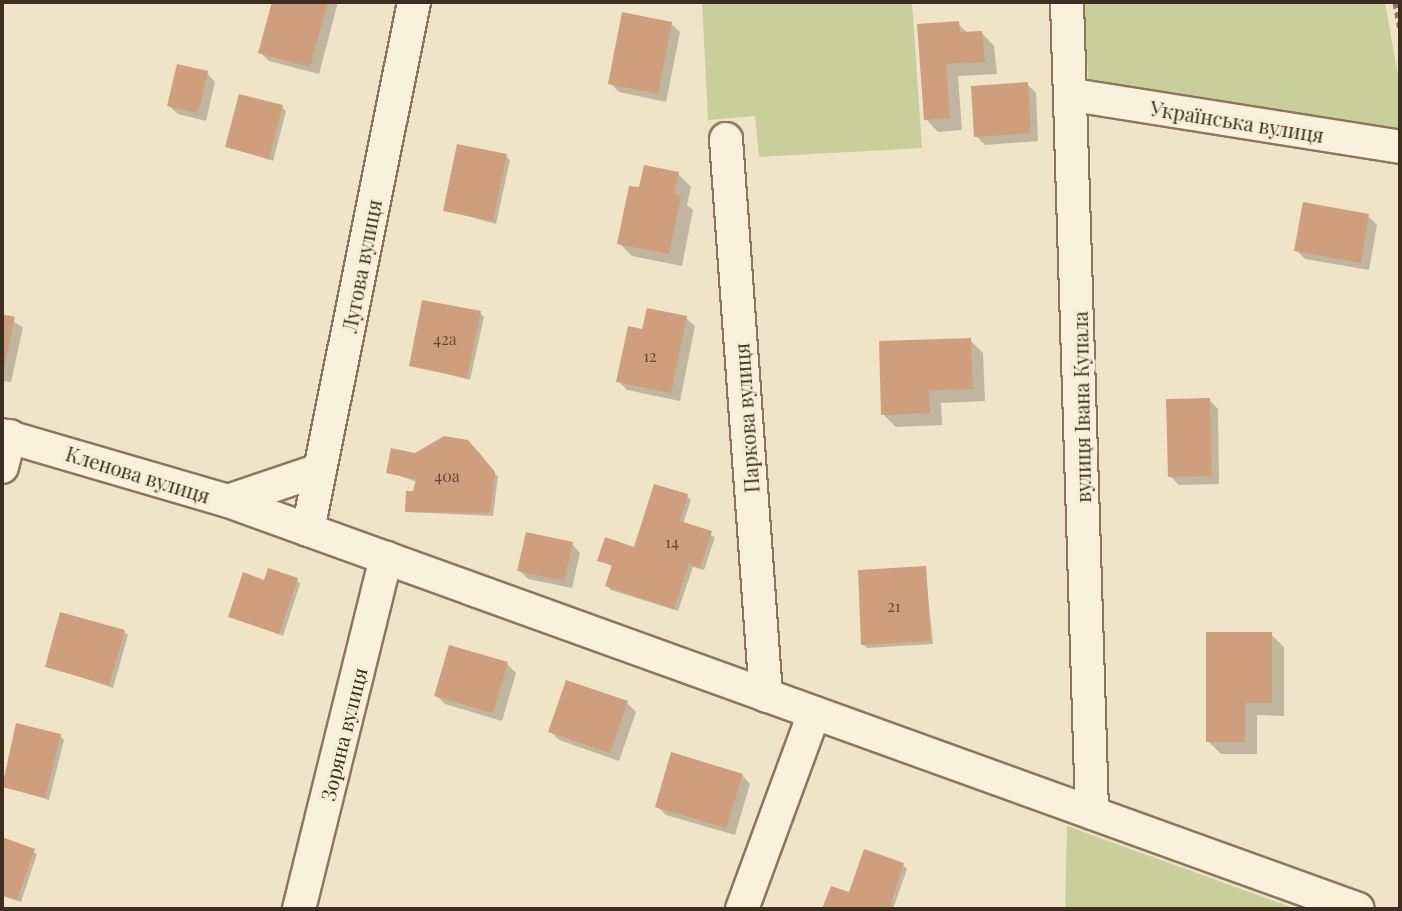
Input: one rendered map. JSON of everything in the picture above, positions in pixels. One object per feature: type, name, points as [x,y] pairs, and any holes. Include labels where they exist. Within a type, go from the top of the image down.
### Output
[{"type":"street","name":"Лугова вулиця","points":[[308,530],[414,2]]},
{"type":"street","name":"вулиця Івана Купала","points":[[1067,2],[1073,95],[1092,813]]},
{"type":"street","name":"Українська вулиця","points":[[1073,95],[1400,147]]},
{"type":"street","name":"Паркова вулиця","points":[[726,139],[766,696]]},
{"type":"street","name":"Кленова вулиця","points":[[6,435],[228,501],[319,470]]},
{"type":"street","points":[[2,467],[6,435]]},
{"type":"street","points":[[228,501],[1358,909]]},
{"type":"street","name":"Зоряна вулиця","points":[[299,909],[386,558]]},
{"type":"street","points":[[742,909],[814,713]]},
{"type":"path","points":[[1395,2],[1400,29]]},
{"type":"green space","points":[[702,2],[912,2],[922,148],[759,157],[755,116],[708,120]]},
{"type":"green space","points":[[1083,2],[1385,2],[1400,87],[1400,136],[1089,87]]},
{"type":"green space","points":[[1067,826],[1296,909],[1065,909]]},
{"type":"building","points":[[272,2],[328,2],[310,67],[258,53]]},
{"type":"building","points":[[622,12],[672,22],[658,94],[608,84]]},
{"type":"building","points":[[959,21],[960,32],[982,31],[985,62],[946,64],[950,118],[924,120],[917,24]]},
{"type":"building","points":[[177,64],[208,71],[198,113],[167,106]]},
{"type":"building","points":[[1028,82],[1031,133],[974,137],[971,86]]},
{"type":"building","points":[[239,94],[283,105],[269,159],[225,147]]},
{"type":"building","points":[[457,144],[507,154],[493,221],[443,211]]},
{"type":"building","points":[[644,165],[679,172],[674,194],[681,196],[669,254],[617,244],[629,186],[639,187]]},
{"type":"building","points":[[1303,202],[1369,214],[1361,263],[1294,251]]},
{"type":"building","points":[[422,300],[481,311],[467,378],[409,366]]},
{"type":"building","points":[[647,308],[687,316],[671,393],[616,382],[628,326],[642,329]]},
{"type":"building","points":[[2,314],[15,317],[3,374],[2,373]]},
{"type":"building","points":[[971,338],[973,389],[929,390],[930,413],[881,415],[879,341]]},
{"type":"building","points":[[1210,398],[1212,476],[1168,477],[1166,399]]},
{"type":"building","points":[[444,436],[468,440],[495,472],[490,513],[405,512],[406,491],[413,491],[416,479],[386,473],[391,448],[415,453]]},
{"type":"building","points":[[654,484],[688,494],[680,521],[712,531],[700,568],[689,564],[674,609],[605,586],[612,565],[597,561],[605,537],[634,547]]},
{"type":"building","points":[[526,532],[573,542],[564,581],[517,571]]},
{"type":"building","points":[[926,566],[931,641],[861,645],[858,570]]},
{"type":"building","points":[[268,568],[298,578],[279,634],[228,617],[243,572],[264,580]]},
{"type":"building","points":[[60,612],[125,630],[109,685],[45,667]]},
{"type":"building","points":[[1206,632],[1272,632],[1272,703],[1245,703],[1245,742],[1206,742]]},
{"type":"building","points":[[449,645],[508,662],[493,713],[434,696]]},
{"type":"building","points":[[566,680],[628,701],[610,753],[548,732]]},
{"type":"building","points":[[16,723],[61,734],[45,798],[2,787]]},
{"type":"building","points":[[671,752],[743,774],[726,828],[655,807]]},
{"type":"building","points":[[2,837],[35,849],[17,900],[2,895]]},
{"type":"building","points":[[864,849],[904,863],[890,906],[898,909],[822,909],[831,886],[849,892]]}]
